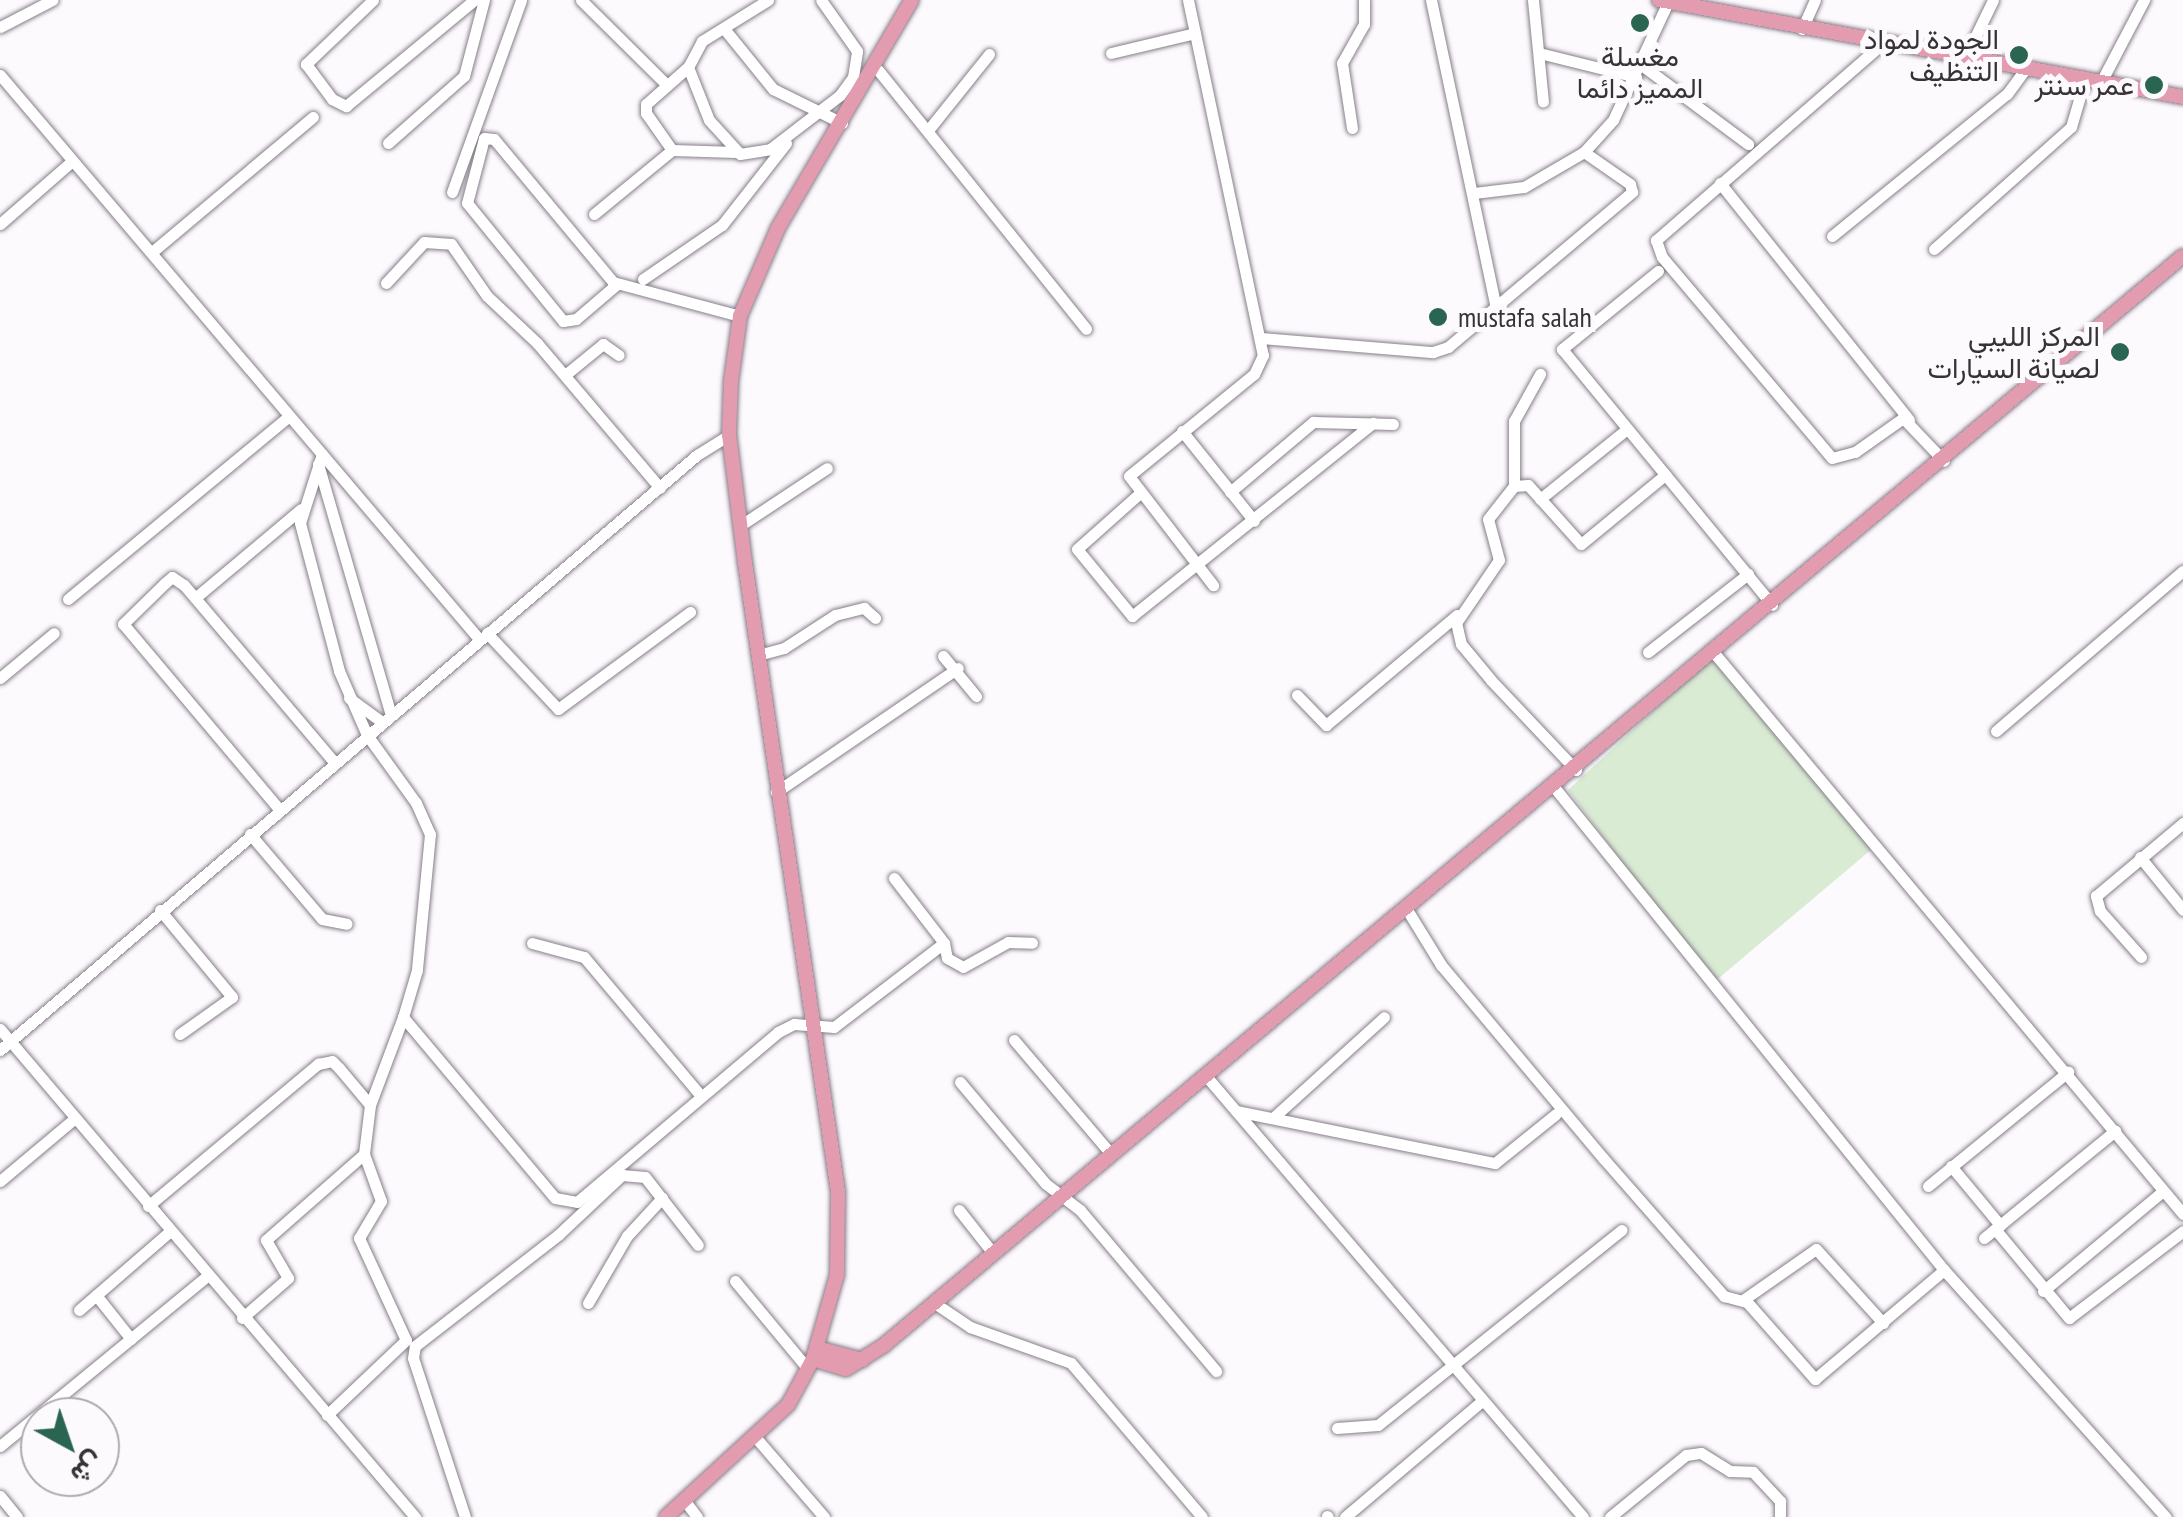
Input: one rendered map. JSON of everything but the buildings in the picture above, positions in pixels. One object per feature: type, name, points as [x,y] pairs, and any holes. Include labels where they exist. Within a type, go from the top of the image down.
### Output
[{"type":"main road","points":[[666,1517],[757,1438],[796,1392],[813,1359],[840,1253],[813,1026],[776,792],[730,435],[740,316],[778,228],[912,0]]},
{"type":"main road","points":[[859,95],[922,0]]},
{"type":"main road","points":[[1664,1],[1716,5],[1802,28],[2183,98]]},
{"type":"main road","points":[[796,1392],[863,1360],[934,1302],[1716,654],[2183,256]]},
{"type":"main road","points":[[813,1359],[863,1360]]},
{"type":"main road","points":[[813,1359],[838,1371]]},
{"type":"street","points":[[0,26],[52,0]]},
{"type":"street","points":[[373,0],[308,59],[308,70],[341,104],[354,102],[474,0]]},
{"type":"street","points":[[388,142],[464,76],[484,0]]},
{"type":"street","points":[[452,192],[521,0]]},
{"type":"street","points":[[580,0],[667,85]]},
{"type":"street","points":[[736,152],[709,120],[688,68],[692,49],[726,31],[768,0]]},
{"type":"street","points":[[594,214],[672,150],[754,155],[840,96],[859,62],[821,0]]},
{"type":"street","points":[[1188,0],[1261,338],[1260,367],[1132,472],[1140,492],[1213,585]]},
{"type":"street","points":[[1352,128],[1342,63],[1364,24],[1364,0]]},
{"type":"street","points":[[1431,0],[1496,308]]},
{"type":"street","points":[[1533,0],[1543,102]]},
{"type":"street","points":[[1802,28],[1815,0]]},
{"type":"street","points":[[1965,58],[1992,0]]},
{"type":"street","points":[[2100,82],[2144,0]]},
{"type":"street","points":[[1474,193],[1524,187],[1584,152],[1613,120],[1639,71],[1664,1]]},
{"type":"street","points":[[726,31],[773,89],[842,122]]},
{"type":"street","points":[[1111,53],[1195,32]]},
{"type":"street","points":[[1884,43],[1662,230],[1656,240],[1662,257],[1832,458],[1855,452],[1898,419],[1909,420]]},
{"type":"street","points":[[1539,53],[1639,71],[1748,144]]},
{"type":"street","points":[[929,130],[989,54]]},
{"type":"street","points":[[672,150],[645,108],[688,68]]},
{"type":"street","points":[[1832,236],[2006,94],[2025,69]]},
{"type":"street","points":[[878,70],[1086,328]]},
{"type":"street","points":[[0,75],[289,416],[320,459],[483,636],[558,709],[690,612]]},
{"type":"street","points":[[1934,249],[2071,127],[2084,79]]},
{"type":"street","points":[[152,252],[313,117]]},
{"type":"street","points":[[643,279],[722,224],[798,128]]},
{"type":"street","points":[[617,284],[576,319],[563,321],[466,204],[484,138],[494,139],[617,284],[740,316]]},
{"type":"street","points":[[1261,338],[1433,352],[1496,308],[1632,192],[1630,184],[1584,152]]},
{"type":"street","points":[[0,224],[72,161]]},
{"type":"street","points":[[1720,182],[1944,461]]},
{"type":"street","points":[[386,283],[424,242],[452,244],[488,296],[564,375],[660,488]]},
{"type":"street","points":[[1658,271],[1562,349],[1772,605]]},
{"type":"street","points":[[564,375],[603,344],[619,355]]},
{"type":"street","points":[[1540,374],[1514,421],[1514,486],[1488,518],[1499,560],[1456,624],[1462,644],[1576,770]]},
{"type":"street","points":[[68,599],[289,416]]},
{"type":"street","points":[[1230,492],[1314,422],[1392,424]]},
{"type":"street","points":[[1140,492],[1077,546],[1079,554],[1132,616],[1373,424]]},
{"type":"street","points":[[1540,500],[1626,429]]},
{"type":"street","points":[[1182,431],[1254,521]]},
{"type":"street","points":[[5,1045],[483,636],[660,488],[730,435]]},
{"type":"street","points":[[320,459],[301,510],[302,540],[349,698],[367,735],[416,803],[430,834],[417,970],[370,1105],[364,1154],[381,1208],[359,1238],[406,1340],[326,1416]]},
{"type":"street","points":[[320,459],[387,719]]},
{"type":"street","points":[[740,526],[828,468]]},
{"type":"street","points":[[1514,486],[1528,485],[1581,544],[1665,475]]},
{"type":"street","points":[[195,598],[301,510]]},
{"type":"street","points":[[1996,730],[2183,571]]},
{"type":"street","points":[[1648,652],[1748,574]]},
{"type":"street","points":[[279,809],[123,624],[172,578],[195,598],[334,762]]},
{"type":"street","points":[[758,655],[784,648],[834,615],[864,608],[875,618]]},
{"type":"street","points":[[1296,694],[1329,723],[1464,610]]},
{"type":"street","points":[[0,678],[54,633]]},
{"type":"street","points":[[1716,654],[2183,1214]]},
{"type":"street","points":[[942,656],[958,668],[976,696]]},
{"type":"street","points":[[776,792],[958,668]]},
{"type":"street","points":[[349,698],[387,719]]},
{"type":"street","points":[[1554,788],[1944,1270],[2166,1517]]},
{"type":"street","points":[[2141,957],[2095,902],[2140,857],[2183,823]]},
{"type":"street","points":[[250,834],[322,919],[347,924]]},
{"type":"street","points":[[2140,857],[2183,910]]},
{"type":"street","points":[[894,878],[944,943],[947,958],[963,968],[1008,942],[1032,943]]},
{"type":"street","points":[[1406,908],[1442,964],[1603,1158],[1724,1296],[1744,1300],[1815,1379],[1944,1270]]},
{"type":"street","points":[[160,910],[232,997],[180,1034]]},
{"type":"street","points":[[532,943],[584,957],[701,1096]]},
{"type":"street","points":[[403,1017],[558,1200],[578,1202],[778,1032],[794,1024],[834,1027],[944,943]]},
{"type":"street","points":[[1275,1116],[1384,1017]]},
{"type":"street","points":[[0,1028],[5,1045],[74,1119],[414,1517]]},
{"type":"street","points":[[1014,1040],[1111,1154]]},
{"type":"street","points":[[148,1206],[324,1060],[370,1105]]},
{"type":"street","points":[[1928,1186],[2068,1072]]},
{"type":"street","points":[[1206,1076],[1583,1517]]},
{"type":"street","points":[[960,1082],[1216,1371]]},
{"type":"street","points":[[1236,1111],[1495,1163],[1556,1114]]},
{"type":"street","points":[[0,1181],[74,1119]]},
{"type":"street","points":[[1984,1238],[2116,1130]]},
{"type":"street","points":[[242,1318],[288,1278],[266,1240],[364,1154]]},
{"type":"street","points":[[1950,1166],[2043,1291],[2072,1318],[2183,1231]]},
{"type":"street","points":[[466,1517],[413,1350],[558,1236],[622,1176],[646,1177],[698,1245]]},
{"type":"street","points":[[2043,1291],[2163,1191]]},
{"type":"street","points":[[588,1303],[627,1236],[662,1198]]},
{"type":"street","points":[[959,1210],[992,1252]]},
{"type":"street","points":[[1337,1428],[1378,1425],[1622,1230]]},
{"type":"street","points":[[78,1310],[169,1232]]},
{"type":"street","points":[[1744,1300],[1816,1249],[1883,1323]]},
{"type":"street","points":[[0,1446],[206,1276]]},
{"type":"street","points":[[735,1281],[813,1359]]},
{"type":"street","points":[[96,1295],[130,1339]]},
{"type":"street","points":[[934,1302],[970,1327],[1071,1363],[1202,1517]]},
{"type":"street","points":[[1345,1517],[1482,1401]]},
{"type":"street","points":[[757,1438],[824,1517]]},
{"type":"street","points":[[1610,1517],[1686,1456],[1701,1453],[1730,1470],[1753,1472],[1784,1507],[1780,1517]]},
{"type":"street","points":[[0,1496],[17,1517]]},
{"type":"street","points":[[685,1502],[697,1517]]},
{"type":"green space","points":[[1715,654],[1878,844],[1713,983],[1568,790]]},
{"type":"place","name":"مغسلة المميز دائما","points":[[1640,23]]},
{"type":"place","name":"الجودة لمواد التنظيف","points":[[2019,55]]},
{"type":"place","name":"عمر سنتر","points":[[2154,85]]},
{"type":"place","name":"mustafa salah","points":[[1438,317]]},
{"type":"place","name":"المركز الليبي لصيانة السيارات","points":[[2120,352]]}]
